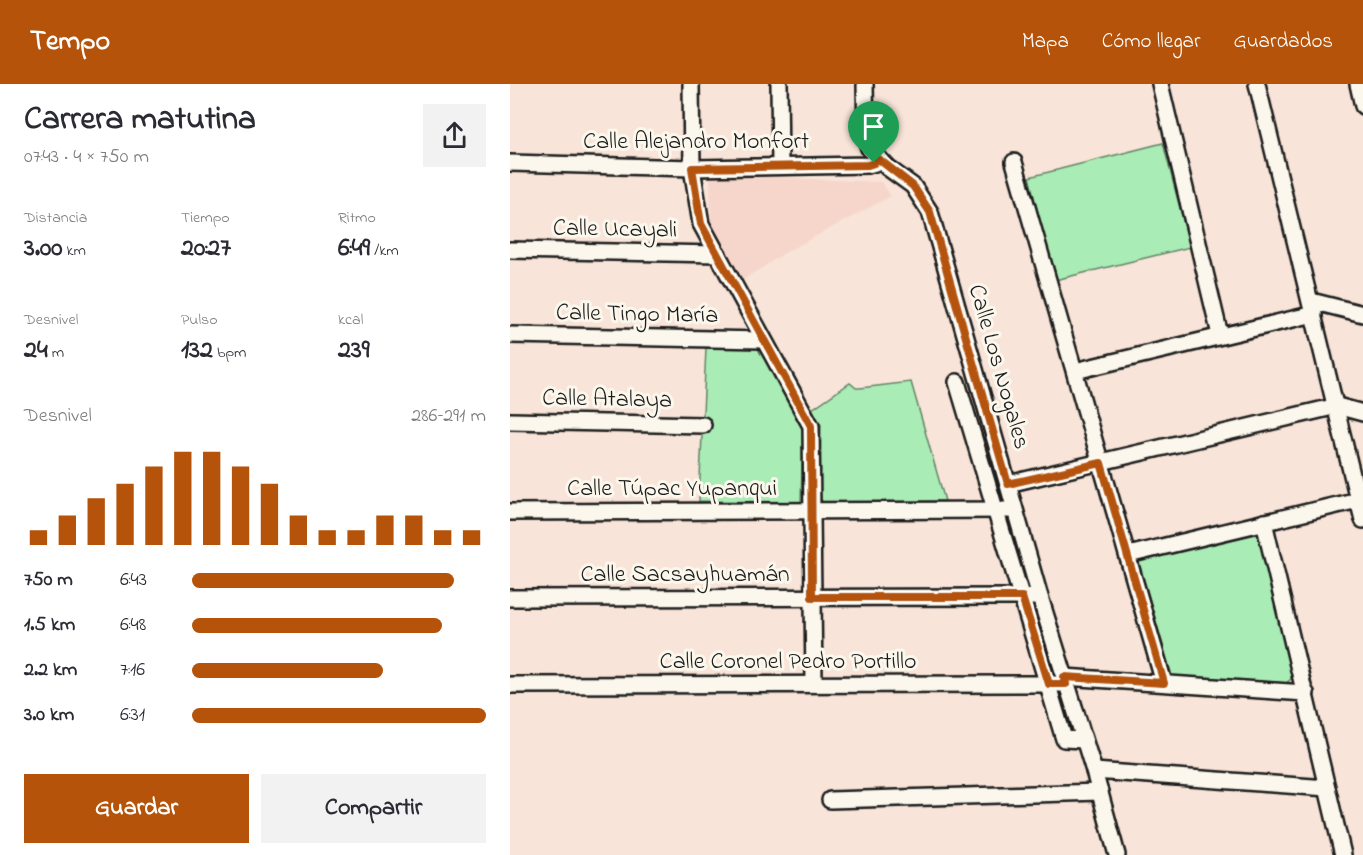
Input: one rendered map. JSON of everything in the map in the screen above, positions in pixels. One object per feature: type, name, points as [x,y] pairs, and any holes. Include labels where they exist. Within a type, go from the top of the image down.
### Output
[{"type":"street","points":[[691,84],[692,168],[701,224],[811,426],[814,684]]},
{"type":"street","points":[[779,84],[780,166]]},
{"type":"street","points":[[865,84],[866,139],[876,157]]},
{"type":"street","points":[[1160,84],[1220,335]]},
{"type":"street","points":[[1257,84],[1363,520]]},
{"type":"street","points":[[1358,84],[1363,106]]},
{"type":"street","name":"Calle Alejandro Monfort","points":[[510,163],[692,168],[868,165],[874,163],[876,157]]},
{"type":"street","name":"Calle Los Nogales","points":[[876,157],[913,186],[930,212],[1014,510],[1094,771],[1117,855]]},
{"type":"street","points":[[1014,162],[1164,683]]},
{"type":"street","name":"Calle Ucayali","points":[[510,250],[718,254]]},
{"type":"street","points":[[1075,371],[1220,335],[1312,307],[1363,314]]},
{"type":"street","name":"Calle Tingo María","points":[[510,335],[764,340]]},
{"type":"street","points":[[957,382],[1064,739],[1084,740]]},
{"type":"street","points":[[1008,484],[1337,406],[1363,413]]},
{"type":"street","name":"Calle Atalaya","points":[[510,421],[703,425]]},
{"type":"street","points":[[1128,555],[1358,500]]},
{"type":"street","name":"Calle Túpac Yupanqui","points":[[510,513],[1014,510]]},
{"type":"street","points":[[1264,522],[1343,855]]},
{"type":"street","name":"Calle Sacsayhuamán","points":[[510,598],[1040,597]]},
{"type":"street","name":"Calle Coronel Pedro Portillo","points":[[510,685],[1049,684],[1065,680],[1164,683],[1306,693]]},
{"type":"street","points":[[1094,771],[1327,788]]},
{"type":"street","points":[[830,800],[1100,792]]},
{"type":"shaded area","points":[[710,175],[881,182],[891,196],[786,252],[743,280],[711,223]]},
{"type":"green space","points":[[1163,143],[1190,247],[1055,280],[1029,177]]},
{"type":"green space","points":[[706,348],[760,348],[803,427],[801,502],[699,501]]},
{"type":"green space","points":[[911,382],[945,501],[823,503],[819,495],[821,425],[812,409],[850,383],[860,388]]},
{"type":"green space","points":[[1260,529],[1292,670],[1291,679],[1286,683],[1172,676],[1138,560]]},
{"type":"route","points":[[876,157],[913,186],[930,212],[1008,484],[1101,463],[1164,683],[1064,677],[1066,684],[1049,684],[1022,597],[812,597],[811,426],[701,224],[692,168],[868,165],[874,163],[876,157]]}]
